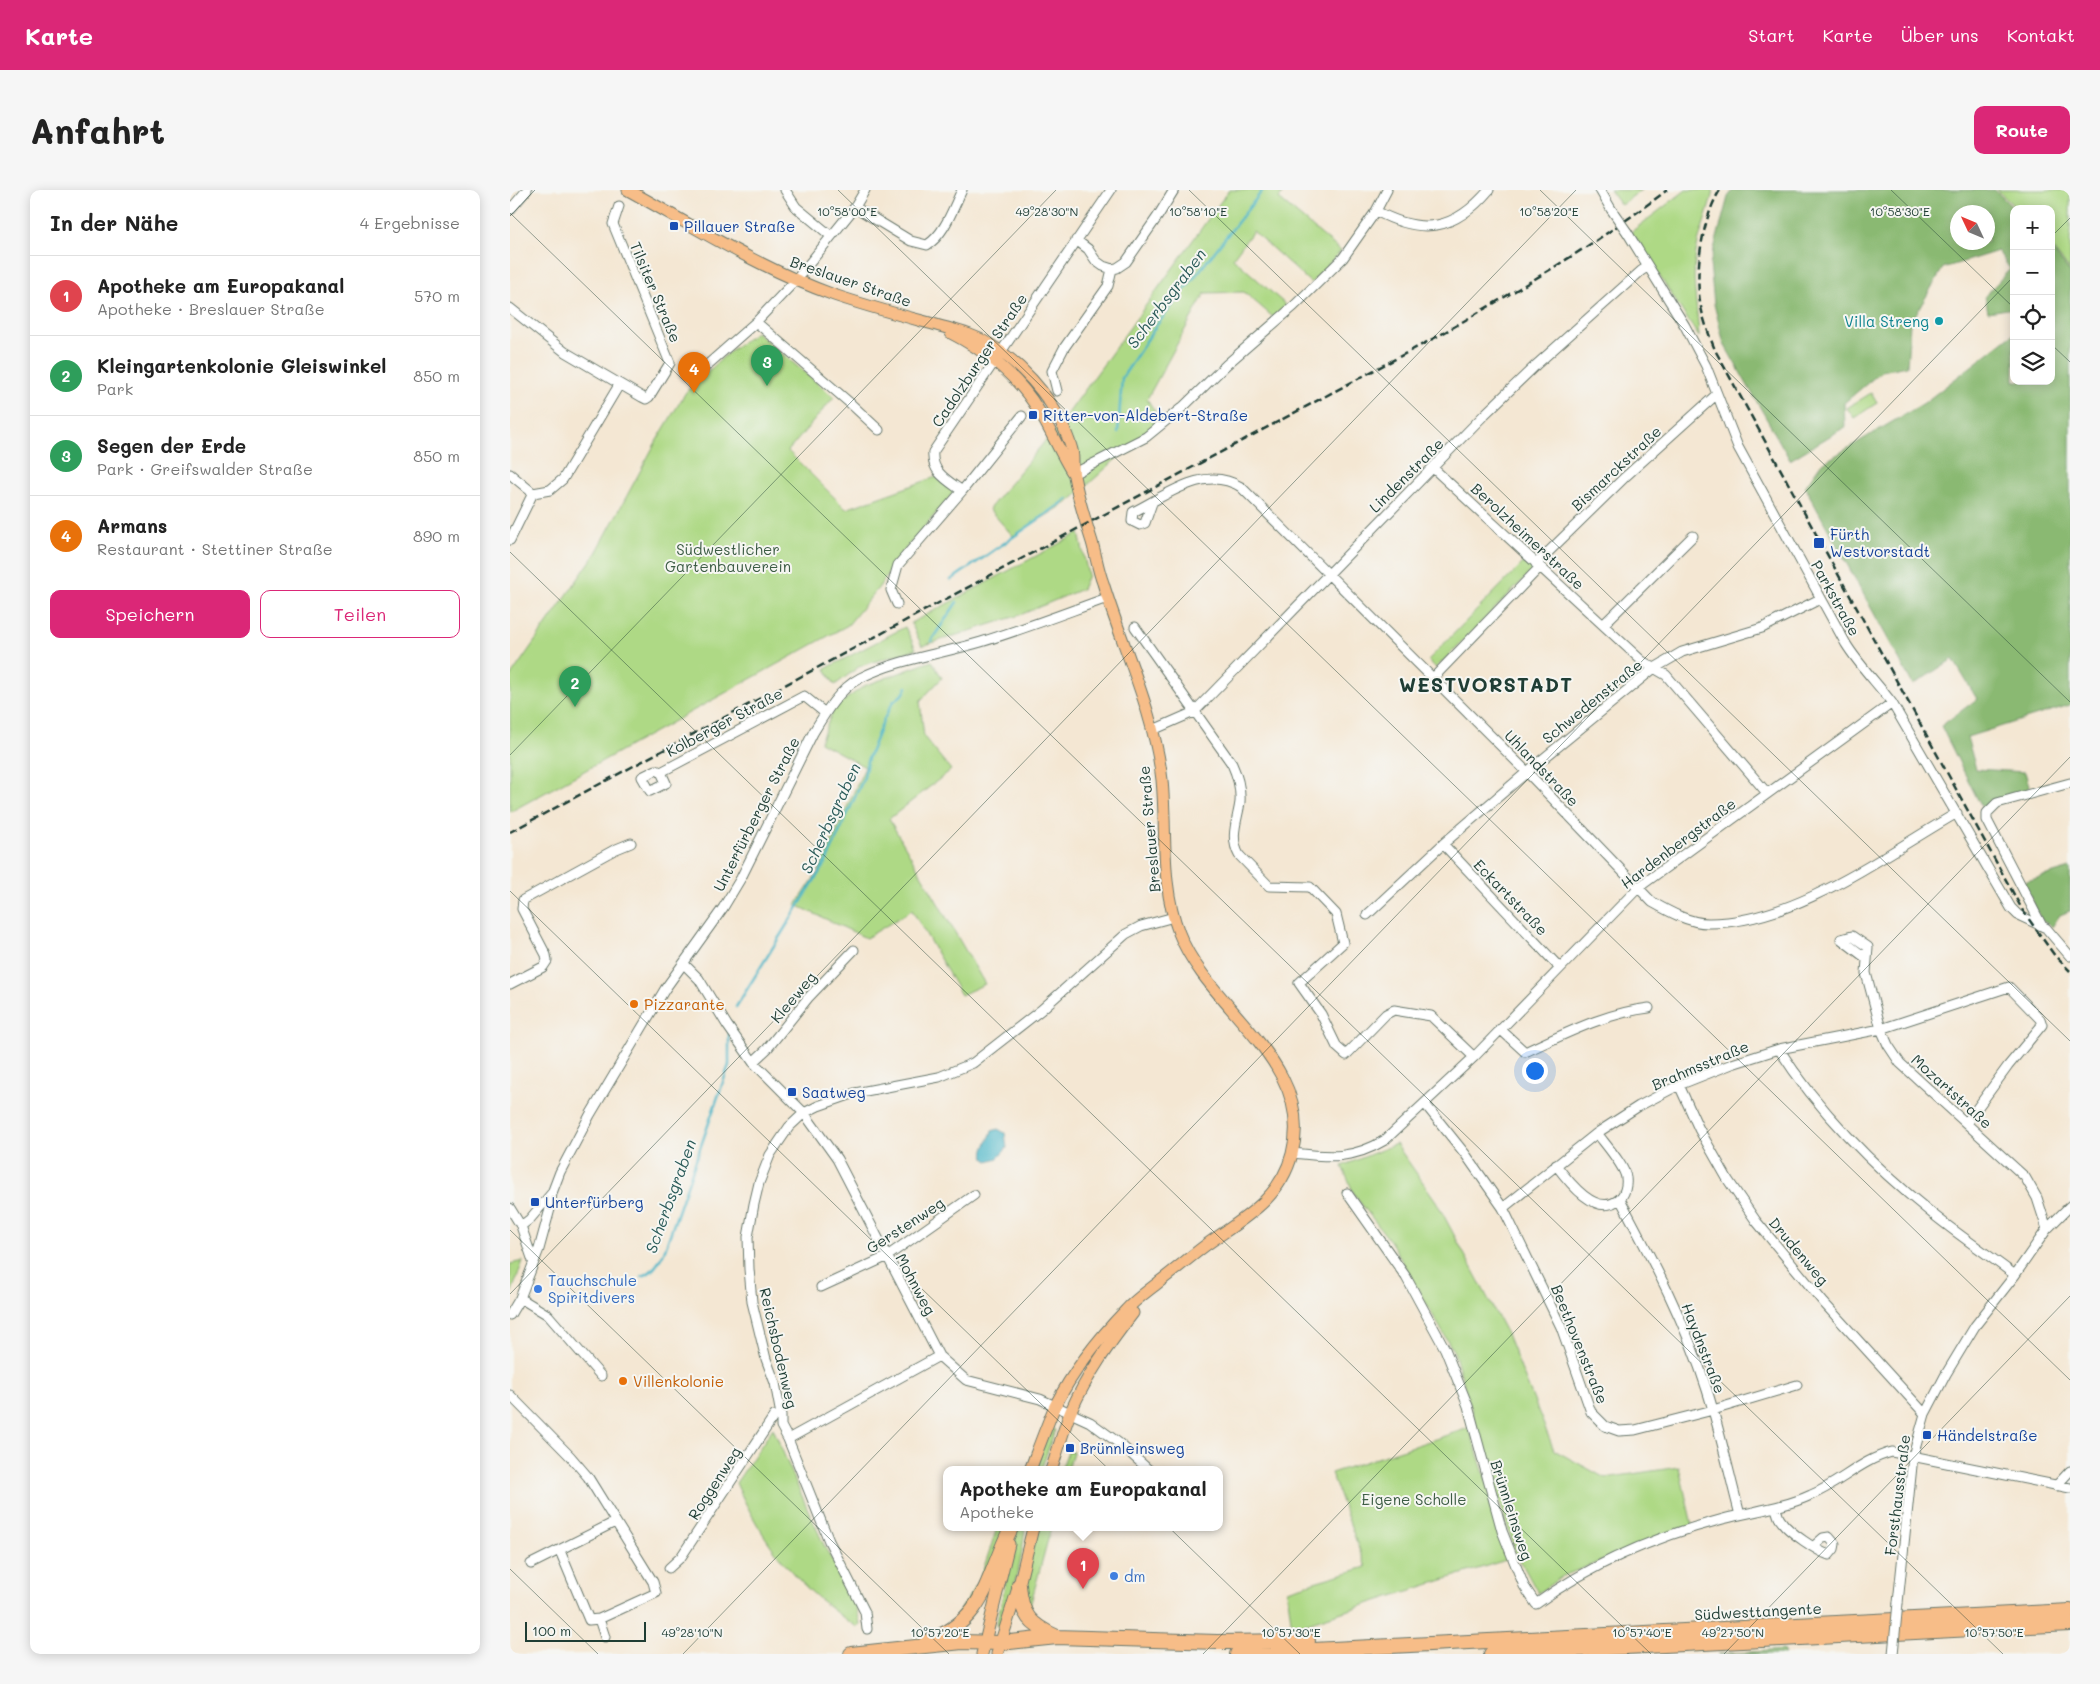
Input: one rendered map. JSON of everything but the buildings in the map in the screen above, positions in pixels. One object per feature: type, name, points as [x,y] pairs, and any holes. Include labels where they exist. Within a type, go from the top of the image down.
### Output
[{"type":"highway","points":[[911,1647],[939,1637],[961,1623],[978,1604],[991,1580],[1000,1550],[1010,1531]]},
{"type":"highway","points":[[1019,1585],[1020,1602],[1027,1617],[1043,1630],[1057,1637]]},
{"type":"highway","name":"Südwesttangente","points":[[1237,1654],[2070,1610]]},
{"type":"highway","name":"Südwesttangente","points":[[1492,1654],[2070,1624]]},
{"type":"highway","points":[[851,1654],[962,1642],[999,1649],[1025,1640],[1057,1637],[1208,1642],[1312,1641],[1360,1648]]},
{"type":"main road","name":"Breslauer Straße","points":[[628,190],[754,261],[796,280],[837,296],[934,325],[998,357],[1032,401],[1073,474],[1107,598],[1136,675],[1153,730],[1162,779],[1166,873],[1174,917],[1180,936],[1202,976],[1262,1046],[1279,1070],[1291,1095],[1295,1122],[1292,1153],[1287,1170],[1266,1202],[1129,1306],[1102,1337],[1076,1372],[1056,1406],[1032,1466]]},
{"type":"main road","name":"Breslauer Straße","points":[[1052,1466],[1070,1413],[1088,1377],[1109,1343],[1164,1278]]},
{"type":"main road","points":[[985,1646],[1011,1531]]},
{"type":"main road","points":[[999,1649],[1019,1585],[1032,1531]]},
{"type":"street","points":[[510,210],[527,190]]},
{"type":"street","points":[[785,190],[796,207],[831,236]]},
{"type":"street","points":[[697,374],[756,322],[796,280],[854,207],[865,190]]},
{"type":"street","points":[[854,207],[911,241],[927,245],[934,241],[940,232],[962,190]]},
{"type":"street","name":"Cadolzburger Straße","points":[[962,491],[937,471],[932,461],[933,452],[1111,190]]},
{"type":"street","points":[[1076,240],[1088,249],[1096,261],[1103,266],[1112,269],[1126,262],[1174,190]]},
{"type":"street","points":[[1073,474],[1146,437],[1184,406],[1226,365],[1320,282],[1343,258],[1376,211],[1387,190]]},
{"type":"street","points":[[1376,211],[1402,222],[1435,226],[1460,217],[1471,210],[1489,190]]},
{"type":"street","name":"Parkstraße","points":[[1600,190],[1685,326],[1706,366],[1738,447],[1820,599],[1855,658],[1876,680],[1892,702],[2011,908],[2018,915],[2051,932],[2070,956]]},
{"type":"street","name":"Tilsiter Straße","points":[[510,308],[565,352],[642,398],[648,398],[670,363],[613,224],[619,206]]},
{"type":"street","name":"Lindenstraße","points":[[1153,730],[1194,712],[1536,365],[1647,267]]},
{"type":"street","points":[[1057,390],[1052,371],[1064,348],[1108,286],[1112,269]]},
{"type":"street","points":[[756,322],[879,430]]},
{"type":"street","points":[[510,474],[533,493],[550,490],[563,479],[619,385]]},
{"type":"street","name":"Bismarckstraße","points":[[1434,677],[1625,477],[1717,394]]},
{"type":"street","points":[[897,604],[891,590],[898,565],[962,491],[1022,416]]},
{"type":"street","name":"Berolzheimerstraße","points":[[1433,468],[1642,661],[1666,676],[1767,794]]},
{"type":"street","name":"Uhlandstraße","points":[[1152,502],[1197,480],[1209,478],[1231,481],[1241,487],[1434,677],[1652,902],[1671,913],[1707,923],[1745,920],[1783,908],[1847,878],[1957,813]]},
{"type":"street","points":[[510,540],[533,493]]},
{"type":"street","points":[[1604,624],[1693,536]]},
{"type":"street","name":"Unterfürberger Straße","points":[[510,1316],[520,1298],[539,1249],[550,1209],[552,1193],[560,1172],[590,1115],[665,989],[684,964],[741,878],[825,713],[837,697],[859,679],[896,664],[981,642],[1107,598]]},
{"type":"street","name":"Schwedenstraße","points":[[1367,915],[1443,844],[1653,668],[1682,652],[1762,628],[1820,599]]},
{"type":"street","points":[[1134,627],[1232,764],[1238,780],[1240,799],[1234,823],[1239,855],[1269,886],[1310,887],[1336,914],[1343,943],[1299,983],[1321,1014],[1337,1047],[1346,1055],[1386,1014],[1394,1010],[1431,1016],[1474,1057]]},
{"type":"street","name":"Kolberger Straße","points":[[661,772],[804,696],[825,713]]},
{"type":"street","name":"Hardenbergstraße","points":[[1292,1153],[1332,1157],[1354,1155],[1370,1149],[1385,1140],[1474,1057],[1639,887],[1892,702]]},
{"type":"street","name":"Parkstraße","points":[[2042,926],[1987,820],[1987,813],[1997,802],[2070,783]]},
{"type":"street","points":[[510,984],[542,967],[547,961],[546,955],[522,909],[523,900],[614,850],[631,843]]},
{"type":"street","name":"Eckartstraße","points":[[1443,844],[1560,968]]},
{"type":"street","points":[[684,964],[699,979],[727,1025],[753,1062],[804,1113],[855,1093],[939,1077],[973,1063],[1041,1010],[1126,934],[1141,926],[1174,917]]},
{"type":"street","name":"Kleeweg","points":[[753,1062],[767,1049],[808,998],[854,950]]},
{"type":"street","name":"Mozartstraße","points":[[1866,958],[1866,973],[1881,1029],[1888,1045],[1900,1063],[1967,1122],[2025,1177],[2037,1198],[2047,1229]]},
{"type":"street","name":"Brahmsstraße","points":[[1503,1208],[1597,1133],[1639,1106],[1680,1085],[1732,1064],[1779,1049],[1881,1029],[2008,987],[2040,1018],[2042,1025],[2008,1066],[1967,1122]]},
{"type":"street","points":[[1500,1029],[1525,1052],[1610,1015],[1626,1010],[1649,1008]]},
{"type":"street","points":[[1779,1049],[1795,1074],[1841,1128],[1899,1186],[1930,1212],[2015,1275]]},
{"type":"street","name":"Drudenweg","points":[[1680,1085],[1699,1129],[1728,1180],[1756,1221],[1830,1310],[1925,1414]]},
{"type":"street","name":"Beethovenstraße","points":[[1425,1104],[1466,1155],[1503,1208],[1561,1327],[1591,1412],[1605,1426],[1619,1431],[1635,1430],[1713,1410],[1797,1385]]},
{"type":"street","name":"Mohnweg","points":[[804,1113],[837,1159],[886,1257],[939,1356],[966,1380],[1040,1399],[1056,1406]]},
{"type":"street","name":"Reichsbodenweg","points":[[804,1113],[789,1127],[770,1155],[759,1183],[748,1236],[748,1269],[752,1302],[766,1359],[775,1382],[781,1426],[825,1532],[865,1612],[867,1629]]},
{"type":"street","points":[[1556,1165],[1584,1197],[1601,1205],[1611,1204],[1620,1199],[1625,1190],[1626,1178],[1623,1170],[1597,1133]]},
{"type":"street","name":"Unterfürberger Straße","points":[[521,1226],[530,1219],[552,1193]]},
{"type":"street","name":"Brünnleinsweg","points":[[1347,1193],[1406,1277],[1446,1349],[1468,1406],[1502,1531],[1524,1586],[1536,1604],[1577,1577],[1680,1531],[1776,1507],[1813,1495],[1877,1456],[1892,1452],[1913,1456]]},
{"type":"street","name":"Gerstenweg","points":[[821,1287],[886,1257],[974,1195]]},
{"type":"street","name":"Haydnstraße","points":[[1620,1199],[1660,1274],[1680,1319],[1713,1410],[1740,1515]]},
{"type":"street","name":"Forsthausstraße","points":[[1893,1654],[1913,1456],[1925,1414],[1974,1326],[2015,1275],[2047,1229],[2070,1206]]},
{"type":"street","points":[[510,1208],[521,1226],[533,1261]]},
{"type":"street","points":[[524,1238],[535,1240],[543,1232],[537,1221],[530,1219]]},
{"type":"street","points":[[520,1298],[548,1316],[601,1376]]},
{"type":"street","points":[[788,1439],[939,1356]]},
{"type":"street","points":[[510,1395],[588,1477],[653,1582],[656,1593],[599,1619],[589,1620],[560,1551]]},
{"type":"street","points":[[1056,1406],[1090,1422],[1120,1444],[1145,1466]]},
{"type":"street","name":"Roggenweg","points":[[669,1568],[681,1557],[774,1416],[781,1415]]},
{"type":"street","points":[[1913,1456],[2070,1488]]},
{"type":"street","points":[[2056,1486],[2070,1471]]},
{"type":"street","points":[[1776,1507],[1783,1525],[1814,1546]]},
{"type":"street","points":[[531,1564],[560,1551],[566,1544],[615,1522]]},
{"type":"street","points":[[599,1619],[605,1637]]},
{"type":"green space","points":[[1229,190],[1284,190],[1279,199],[1341,251],[1311,283],[1253,231],[1233,258],[1286,305],[1273,317],[1244,292],[1205,293],[1147,399],[1160,419],[1070,501],[1013,536],[989,509],[1069,412]]},
{"type":"green space","points":[[1610,190],[1641,190],[1621,205]]},
{"type":"green space","points":[[1686,190],[1713,190],[1698,242],[1694,268],[1699,337],[1631,232]]},
{"type":"green space","points":[[1733,190],[1995,190],[2010,205],[2010,269],[1998,251],[1943,268],[1910,324],[1907,366],[1882,371],[1844,403],[1845,427],[1790,460],[1724,344],[1714,304],[1710,264],[1728,197]]},
{"type":"green space","points":[[1997,190],[2070,190],[2070,270],[2055,252],[2055,205],[2013,205]]},
{"type":"green space","points":[[2055,254],[2070,272],[2070,705],[1967,737],[1976,769],[2025,772],[2030,789],[1982,808],[1941,726],[1977,699],[1953,659],[1913,685],[1805,487],[1821,464],[1924,403],[2010,336],[2010,385],[2055,385]]},
{"type":"green space","points":[[2010,269],[2010,309],[1988,312],[1985,296]]},
{"type":"green space","name":"Südwestlicher Gartenbauverein","points":[[756,332],[834,397],[788,451],[846,509],[936,477],[955,491],[902,553],[879,587],[848,625],[510,812],[510,677],[596,553],[657,440],[686,392],[729,352]]},
{"type":"green space","points":[[1871,393],[1877,403],[1854,418],[1847,408]]},
{"type":"green space","points":[[1079,533],[1088,575],[1082,589],[1020,615],[922,646],[911,623]]},
{"type":"green space","points":[[1525,561],[1534,569],[1436,668],[1428,660]]},
{"type":"green space","points":[[905,627],[916,649],[860,666],[835,685],[825,669]]},
{"type":"green space","points":[[932,661],[942,678],[920,701],[924,737],[951,770],[889,819],[985,984],[961,995],[912,910],[866,938],[796,905],[818,872],[865,767],[820,742],[834,708],[864,686]]},
{"type":"green space","points":[[2070,868],[2070,911],[2060,915],[2052,927],[2041,920],[2024,882]]},
{"type":"green space","points":[[1396,1144],[1436,1201],[1507,1334],[1554,1450],[1605,1478],[1679,1467],[1692,1525],[1563,1576],[1538,1593],[1515,1551],[1454,1352],[1391,1242],[1355,1196],[1342,1166]]},
{"type":"green space","points":[[523,1261],[510,1297],[510,1264]]},
{"type":"green space","points":[[773,1428],[824,1545],[855,1604],[860,1625],[857,1627],[818,1597],[785,1564],[759,1527],[736,1483]]},
{"type":"green space","points":[[1051,1428],[1055,1430],[1042,1466],[1036,1466]]},
{"type":"green space","name":"Eigene Scholle","points":[[1469,1428],[1512,1558],[1292,1628],[1287,1590],[1366,1567],[1331,1473]]},
{"type":"green space","points":[[1068,1451],[1073,1452],[1069,1466],[1062,1466]]},
{"type":"green space","points":[[996,1531],[1004,1531],[985,1584],[959,1618],[957,1615],[980,1579]]},
{"type":"green space","points":[[1017,1531],[1025,1531],[1021,1558],[1004,1626],[996,1626]]},
{"type":"green space","points":[[1037,1531],[1050,1531],[1029,1610],[1024,1583]]},
{"type":"green space","points":[[1783,1650],[1785,1654],[1718,1654]]},
{"type":"water","points":[[998,1129],[1005,1133],[1007,1148],[998,1158],[988,1161],[983,1155],[985,1148],[992,1131]]},
{"type":"waterway","name":"Scherbsgraben","points":[[1118,432],[1122,378],[1156,326],[1263,190]]},
{"type":"waterway","name":"Scherbsgraben","points":[[951,580],[1068,499]]},
{"type":"waterway","name":"Scherbsgraben","points":[[931,641],[957,602]]},
{"type":"waterway","name":"Scherbsgraben","points":[[736,1007],[827,860],[864,777],[867,761],[883,721],[893,702],[904,693],[907,687]]},
{"type":"waterway","name":"Scherbsgraben","points":[[642,1276],[652,1270],[664,1252],[729,1065],[729,1034]]},
{"type":"railway","points":[[510,832],[1440,335],[1585,248],[1667,190]]},
{"type":"railway","points":[[1720,190],[1704,229],[1698,275],[1701,308],[1715,350],[2023,911],[2055,956],[2070,971]]},
{"type":"place","name":"Pillauer Straße","points":[[674,226]]},
{"type":"place","name":"Villa Streng","points":[[1939,321]]},
{"type":"place","name":"Segen der Erde","points":[[767,386]]},
{"type":"place","name":"Armans","points":[[694,393]]},
{"type":"place","name":"Ritter-von-Aldebert-Straße","points":[[1033,415]]},
{"type":"place","name":"Fürth Westvorstadt","points":[[1819,543]]},
{"type":"place","name":"Kleingartenkolonie Gleiswinkel","points":[[575,707]]},
{"type":"place","name":"Pizzarante","points":[[634,1004]]},
{"type":"place","name":"Saatweg","points":[[792,1092]]},
{"type":"place","name":"Unterfürberg","points":[[535,1202]]},
{"type":"place","name":"Tauchschule Spiritdivers","points":[[538,1289]]},
{"type":"place","name":"Villenkolonie","points":[[623,1381]]},
{"type":"place","name":"Händelstraße","points":[[1927,1435]]},
{"type":"place","name":"Brünnleinsweg","points":[[1070,1448]]},
{"type":"place","name":"dm","points":[[1114,1576]]},
{"type":"place","name":"Apotheke am Europakanal","points":[[1083,1589]]},
{"type":"district","name":"WESTVORSTADT","points":[[1486,684]]}]
